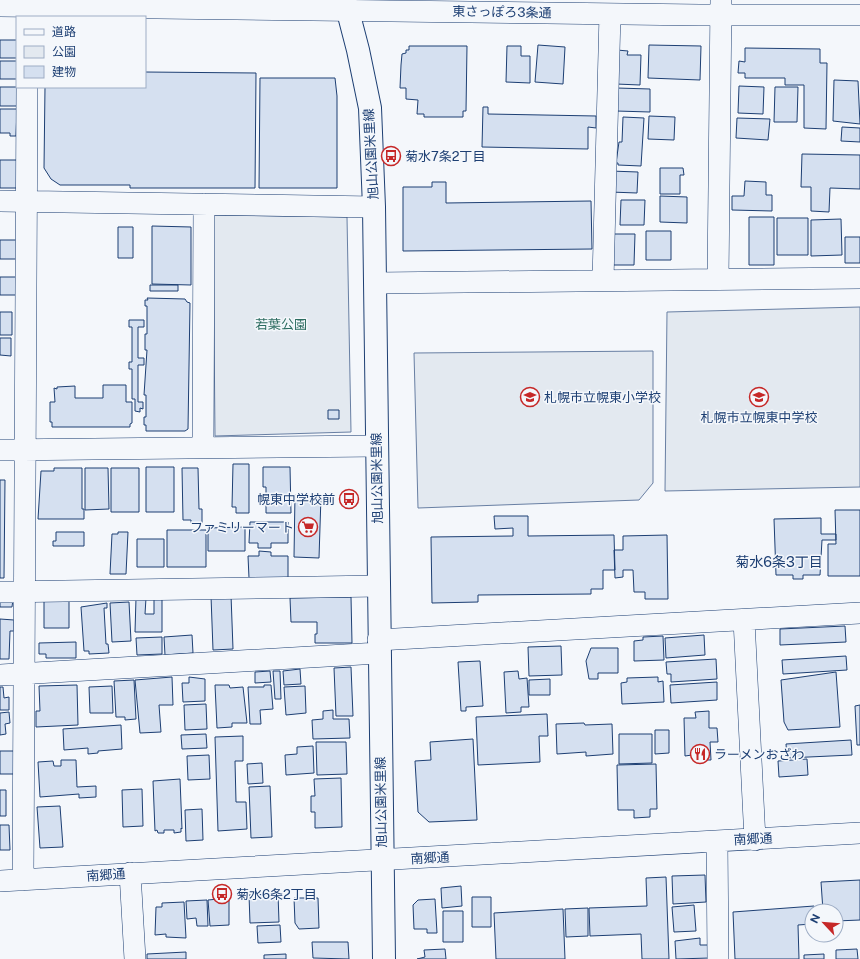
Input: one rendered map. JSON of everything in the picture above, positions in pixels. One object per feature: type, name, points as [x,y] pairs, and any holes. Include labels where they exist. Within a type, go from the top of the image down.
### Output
[{"type":"main road","name":"旭山公園米里線","points":[[346,5],[358,50],[370,108],[374,207],[379,586],[378,646],[384,959]]},
{"type":"street","name":"東さっぽろ3条通","points":[[0,6],[28,8],[346,5],[518,6],[610,14],[720,7],[860,15]]},
{"type":"street","points":[[718,279],[720,7]]},
{"type":"street","points":[[603,280],[610,14]]},
{"type":"street","points":[[24,880],[27,450],[27,88]]},
{"type":"street","points":[[0,201],[374,207]]},
{"type":"street","points":[[203,447],[204,204]]},
{"type":"street","points":[[376,283],[860,278]]},
{"type":"street","points":[[0,450],[377,446]]},
{"type":"street","points":[[0,592],[379,586]]},
{"type":"street","points":[[0,675],[378,646],[860,613]]},
{"type":"street","points":[[744,620],[755,840]]},
{"type":"street","name":"南郷通","points":[[0,881],[860,833]]},
{"type":"street","points":[[717,841],[718,959]]},
{"type":"street","points":[[130,873],[135,959]]},
{"type":"green space","name":"若葉公園","points":[[213,215],[347,217],[351,432],[215,436]]},
{"type":"green space","name":"札幌市立幌東中学校","points":[[860,307],[860,487],[665,491],[667,312]]},
{"type":"green space","points":[[653,351],[653,483],[639,500],[418,508],[414,353]]},
{"type":"building","points":[[0,40],[16,40],[16,58],[0,58]]},
{"type":"building","points":[[538,45],[565,47],[563,84],[535,82]]},
{"type":"building","points":[[649,45],[701,46],[700,80],[648,78]]},
{"type":"building","points":[[409,46],[467,46],[466,111],[463,111],[463,117],[424,117],[424,114],[417,114],[418,100],[406,99],[406,88],[400,88],[402,54],[406,53],[406,50],[409,50]]},
{"type":"building","points":[[507,46],[521,46],[521,56],[530,56],[530,83],[506,82]]},
{"type":"building","points":[[745,48],[820,49],[820,63],[827,63],[826,129],[804,128],[804,85],[785,85],[785,78],[745,78],[745,73],[738,73],[739,61],[745,62]]},
{"type":"building","points":[[617,50],[628,51],[627,55],[641,55],[640,85],[616,84]]},
{"type":"building","points":[[0,61],[16,61],[16,79],[0,79]]},
{"type":"building","points":[[146,72],[256,73],[255,188],[130,188],[130,185],[60,185],[51,179],[44,168],[45,88],[146,88]]},
{"type":"building","points":[[260,78],[335,78],[337,96],[337,188],[259,188]]},
{"type":"building","points":[[834,80],[858,81],[860,124],[833,121]]},
{"type":"building","points":[[739,86],[764,87],[763,114],[738,113]]},
{"type":"building","points":[[0,87],[19,88],[19,106],[0,106]]},
{"type":"building","points":[[775,87],[798,87],[797,122],[774,122]]},
{"type":"building","points":[[617,88],[650,89],[650,112],[616,111]]},
{"type":"building","points":[[483,107],[488,107],[488,114],[596,116],[596,128],[588,127],[588,149],[482,147]]},
{"type":"building","points":[[0,109],[17,109],[16,136],[10,136],[10,133],[0,133]]},
{"type":"building","points":[[649,116],[675,117],[674,140],[648,139]]},
{"type":"building","points":[[623,117],[644,118],[641,166],[618,165],[618,163],[616,163],[619,142],[622,142]]},
{"type":"building","points":[[737,118],[770,119],[768,140],[736,138]]},
{"type":"building","points":[[842,127],[860,128],[860,142],[841,141]]},
{"type":"building","points":[[802,154],[860,155],[860,189],[830,188],[829,212],[811,211],[811,187],[801,187]]},
{"type":"building","points":[[0,160],[17,160],[17,188],[0,188]]},
{"type":"building","points":[[660,168],[683,168],[684,175],[680,175],[680,194],[660,194]]},
{"type":"building","points":[[610,171],[638,172],[637,193],[610,192]]},
{"type":"building","points":[[745,181],[766,182],[766,195],[772,195],[772,211],[732,210],[732,196],[744,196]]},
{"type":"building","points":[[432,182],[446,182],[446,203],[591,201],[592,249],[403,251],[403,187],[432,187]]},
{"type":"building","points":[[660,196],[687,197],[687,223],[660,222]]},
{"type":"building","points":[[621,200],[645,200],[644,225],[620,225]]},
{"type":"building","points":[[749,217],[774,217],[774,265],[749,265]]},
{"type":"building","points":[[777,218],[808,218],[808,255],[777,255]]},
{"type":"building","points":[[841,219],[842,255],[811,256],[811,220]]},
{"type":"building","points":[[152,226],[191,227],[191,285],[152,284]]},
{"type":"building","points":[[118,227],[133,227],[133,258],[118,258]]},
{"type":"building","points":[[646,231],[671,231],[671,260],[646,260]]},
{"type":"building","points":[[610,234],[635,234],[634,265],[609,265]]},
{"type":"building","points":[[845,237],[860,237],[860,263],[845,263]]},
{"type":"building","points":[[0,240],[17,240],[17,259],[0,259]]},
{"type":"building","points":[[0,277],[16,277],[16,295],[0,295]]},
{"type":"building","points":[[150,285],[178,285],[178,291],[150,291]]},
{"type":"building","points":[[147,298],[185,299],[190,303],[188,429],[185,431],[146,431],[146,425],[144,425],[144,417],[146,417],[146,395],[144,395],[147,350],[145,350],[145,334],[147,334],[147,306],[145,306],[145,300],[148,300]]},
{"type":"building","points":[[0,312],[12,312],[12,335],[0,335]]},
{"type":"building","points":[[129,320],[144,320],[144,327],[138,327],[138,358],[144,358],[144,365],[138,365],[138,402],[143,402],[143,409],[140,408],[140,412],[135,411],[135,399],[132,399],[132,369],[129,369],[129,362],[132,362],[132,327],[129,327]]},
{"type":"building","points":[[0,338],[11,338],[11,356],[0,355]]},
{"type":"building","points":[[103,385],[126,385],[126,402],[132,402],[132,423],[130,424],[130,427],[52,427],[52,422],[50,422],[50,402],[55,402],[54,388],[57,389],[57,387],[75,386],[75,398],[103,398]]},
{"type":"building","points":[[328,410],[339,410],[339,419],[328,419]]},
{"type":"building","points":[[233,464],[249,464],[249,513],[236,513],[236,507],[232,507]]},
{"type":"building","points":[[146,467],[174,467],[174,512],[146,512]]},
{"type":"building","points":[[263,467],[290,467],[291,513],[266,513],[266,487],[263,487]]},
{"type":"building","points":[[54,468],[82,468],[82,509],[84,509],[84,519],[38,519],[41,471],[54,471]]},
{"type":"building","points":[[85,468],[108,468],[109,509],[85,510]]},
{"type":"building","points":[[111,468],[139,468],[139,512],[111,512]]},
{"type":"building","points":[[182,468],[198,468],[199,509],[202,509],[202,523],[191,523],[191,520],[183,520]]},
{"type":"building","points":[[0,480],[5,480],[4,578],[0,578]]},
{"type":"building","points":[[295,495],[321,496],[319,558],[294,557]]},
{"type":"building","points":[[835,510],[860,510],[860,576],[828,576],[828,544],[836,544]]},
{"type":"building","points":[[494,516],[528,516],[528,536],[614,535],[615,570],[603,570],[603,589],[591,589],[591,594],[478,595],[478,602],[432,603],[431,537],[513,536],[513,528],[495,529]]},
{"type":"building","points":[[821,518],[821,534],[836,534],[836,540],[822,540],[820,575],[803,575],[803,579],[793,579],[793,575],[776,575],[774,519]]},
{"type":"building","points":[[250,522],[288,522],[288,543],[271,543],[271,548],[258,548],[258,543],[249,543]]},
{"type":"building","points":[[245,527],[245,551],[208,551],[208,528]]},
{"type":"building","points":[[167,530],[206,530],[206,567],[167,567]]},
{"type":"building","points":[[56,532],[84,532],[84,546],[53,546],[53,541],[56,541]]},
{"type":"building","points":[[118,532],[128,532],[126,574],[110,574],[112,534],[118,534]]},
{"type":"building","points":[[667,535],[668,599],[645,599],[645,592],[634,592],[633,570],[623,570],[623,577],[615,578],[614,550],[623,550],[623,536]]},
{"type":"building","points":[[137,539],[164,539],[164,567],[137,567]]},
{"type":"building","points":[[259,551],[271,552],[271,556],[288,556],[288,578],[249,578],[248,556],[259,556]]},
{"type":"building","points":[[231,595],[233,649],[213,650],[211,596]]},
{"type":"building","points":[[351,597],[352,643],[315,643],[317,622],[291,622],[290,598]]},
{"type":"building","points":[[136,598],[146,598],[145,614],[154,614],[154,598],[162,598],[162,632],[135,632]]},
{"type":"building","points":[[0,599],[13,599],[12,607],[0,607]]},
{"type":"building","points":[[44,600],[69,600],[69,628],[44,628]]},
{"type":"building","points":[[129,602],[131,641],[112,642],[110,603]]},
{"type":"building","points":[[107,603],[107,608],[104,608],[106,644],[108,644],[109,653],[89,654],[89,651],[84,651],[81,607]]},
{"type":"building","points":[[0,619],[14,620],[14,631],[10,631],[9,659],[0,659]]},
{"type":"building","points":[[845,626],[846,642],[780,645],[780,629]]},
{"type":"building","points":[[192,635],[193,653],[165,655],[164,637]]},
{"type":"building","points":[[704,635],[705,655],[666,658],[665,638]]},
{"type":"building","points":[[663,636],[664,660],[634,661],[634,641],[643,640],[643,637]]},
{"type":"building","points":[[162,637],[162,654],[137,655],[136,638]]},
{"type":"building","points":[[76,642],[76,658],[46,658],[46,654],[39,654],[39,643]]},
{"type":"building","points":[[561,646],[562,675],[529,676],[528,647]]},
{"type":"building","points":[[591,648],[618,648],[618,673],[598,673],[598,679],[589,679],[586,661]]},
{"type":"building","points":[[846,656],[847,670],[783,674],[782,660]]},
{"type":"building","points":[[716,659],[717,679],[671,682],[671,674],[667,674],[666,662]]},
{"type":"building","points":[[480,661],[483,706],[466,707],[466,711],[461,711],[458,662]]},
{"type":"building","points":[[351,667],[353,716],[336,716],[334,668]]},
{"type":"building","points":[[300,669],[301,684],[284,685],[283,671]]},
{"type":"building","points":[[270,671],[271,682],[255,683],[255,672]]},
{"type":"building","points":[[273,671],[280,671],[281,699],[275,699]]},
{"type":"building","points":[[518,671],[519,679],[527,678],[529,707],[521,707],[521,712],[506,713],[504,672]]},
{"type":"building","points":[[836,672],[840,727],[788,730],[784,722],[781,680]]},
{"type":"building","points":[[172,677],[173,705],[159,705],[161,732],[140,733],[135,680]]},
{"type":"building","points":[[189,677],[205,679],[205,701],[183,702],[182,683],[189,683]]},
{"type":"building","points":[[658,677],[658,682],[663,681],[664,702],[622,704],[621,683],[627,682],[627,678]]},
{"type":"building","points":[[550,679],[550,695],[529,695],[529,680]]},
{"type":"building","points":[[134,680],[136,719],[125,720],[125,717],[116,717],[114,681]]},
{"type":"building","points":[[717,682],[717,700],[671,703],[670,685]]},
{"type":"building","points":[[77,685],[78,725],[36,727],[36,711],[40,711],[39,686]]},
{"type":"building","points":[[215,685],[229,685],[230,688],[243,687],[247,723],[232,723],[232,727],[217,728]]},
{"type":"building","points":[[264,685],[271,685],[273,709],[260,710],[261,724],[250,724],[248,687],[264,687]]},
{"type":"building","points":[[112,686],[113,713],[90,713],[89,687]]},
{"type":"building","points":[[305,686],[306,713],[286,715],[284,687]]},
{"type":"building","points":[[0,687],[3,687],[4,698],[9,697],[9,710],[0,710]]},
{"type":"building","points":[[206,704],[207,729],[185,730],[184,705]]},
{"type":"building","points":[[860,705],[860,745],[857,745],[855,706]]},
{"type":"building","points":[[333,710],[333,719],[349,719],[350,738],[313,739],[312,720],[323,719],[323,711]]},
{"type":"building","points":[[709,711],[709,728],[717,728],[718,742],[710,742],[711,760],[693,760],[692,755],[685,756],[684,718],[696,718],[695,712]]},
{"type":"building","points":[[9,712],[10,723],[5,724],[6,734],[0,735],[0,713]]},
{"type":"building","points":[[547,714],[548,736],[539,736],[540,762],[478,765],[476,717]]},
{"type":"building","points":[[584,723],[585,725],[612,724],[613,754],[586,756],[586,752],[557,754],[556,724]]},
{"type":"building","points":[[121,725],[122,749],[98,751],[98,753],[88,754],[88,748],[64,750],[63,729]]},
{"type":"building","points":[[655,730],[669,730],[669,753],[655,754]]},
{"type":"building","points":[[206,734],[207,748],[182,749],[181,735]]},
{"type":"building","points":[[619,734],[652,734],[652,763],[619,764]]},
{"type":"building","points":[[243,736],[243,761],[235,761],[236,802],[246,802],[247,829],[218,831],[215,737]]},
{"type":"building","points":[[473,739],[477,820],[429,822],[418,812],[415,761],[431,760],[430,742]]},
{"type":"building","points":[[851,740],[852,755],[787,758],[786,744]]},
{"type":"building","points":[[316,742],[346,742],[347,774],[317,775]]},
{"type":"building","points":[[313,746],[314,773],[286,775],[285,755],[297,754],[297,747]]},
{"type":"building","points":[[0,751],[14,751],[14,774],[0,774]]},
{"type":"building","points":[[209,755],[210,779],[188,780],[187,756]]},
{"type":"building","points":[[807,759],[808,775],[779,777],[778,761]]},
{"type":"building","points":[[61,760],[76,760],[77,787],[96,786],[96,797],[79,798],[79,794],[40,797],[38,762],[53,761],[54,766],[61,766]]},
{"type":"building","points":[[262,763],[263,783],[248,784],[247,764]]},
{"type":"building","points":[[656,764],[657,809],[650,809],[650,817],[634,818],[634,810],[618,810],[617,765]]},
{"type":"building","points":[[341,778],[342,827],[315,828],[315,812],[311,812],[311,796],[315,796],[314,779]]},
{"type":"building","points":[[180,779],[181,832],[174,833],[174,830],[164,830],[164,833],[158,833],[157,830],[155,831],[153,781]]},
{"type":"building","points":[[270,786],[272,837],[251,838],[249,787]]},
{"type":"building","points":[[142,789],[143,826],[123,827],[122,790]]},
{"type":"building","points":[[0,790],[6,790],[6,816],[0,816]]},
{"type":"building","points":[[60,806],[63,847],[40,848],[37,807]]},
{"type":"building","points":[[202,809],[203,840],[186,841],[185,810]]},
{"type":"building","points":[[0,825],[9,825],[10,850],[0,850]]},
{"type":"building","points":[[705,875],[706,902],[673,904],[672,876]]},
{"type":"building","points":[[666,877],[669,959],[642,959],[641,934],[590,936],[589,908],[647,906],[646,878]]},
{"type":"building","points":[[860,880],[860,920],[844,921],[844,903],[822,903],[821,882]]},
{"type":"building","points":[[461,886],[462,906],[442,908],[441,888]]},
{"type":"building","points":[[278,894],[279,922],[250,923],[249,895]]},
{"type":"building","points":[[472,897],[491,897],[491,927],[472,927]]},
{"type":"building","points":[[229,898],[229,925],[210,926],[208,900]]},
{"type":"building","points":[[294,898],[318,898],[319,928],[299,929],[295,923]]},
{"type":"building","points":[[435,899],[437,933],[427,933],[427,929],[414,929],[413,905],[418,900]]},
{"type":"building","points":[[207,900],[208,926],[197,926],[196,918],[187,919],[186,901]]},
{"type":"building","points":[[184,902],[186,938],[166,937],[166,934],[155,935],[156,907],[162,907],[162,903]]},
{"type":"building","points":[[694,905],[696,931],[674,932],[672,907]]},
{"type":"building","points":[[804,907],[804,925],[798,925],[799,959],[735,959],[733,912]]},
{"type":"building","points":[[588,908],[588,936],[566,937],[565,909]]},
{"type":"building","points":[[563,909],[565,959],[496,959],[494,913]]},
{"type":"building","points":[[443,911],[463,911],[463,942],[443,942]]},
{"type":"building","points":[[280,925],[281,942],[258,943],[257,926]]},
{"type":"building","points":[[700,938],[700,945],[709,945],[710,958],[676,959],[675,941]]},
{"type":"building","points":[[312,942],[348,942],[349,959],[313,958]]},
{"type":"building","points":[[445,949],[446,959],[417,959],[425,957],[424,950]]},
{"type":"building","points":[[857,949],[858,959],[836,959],[836,950]]},
{"type":"building","points":[[186,952],[186,959],[147,959],[147,954]]},
{"type":"building","points":[[286,954],[286,959],[264,959],[264,955]]},
{"type":"building","points":[[824,954],[824,959],[804,959],[804,955]]},
{"type":"place","name":"菊水7条2丁目","points":[[391,156]]},
{"type":"place","name":"札幌市立幌東小学校","points":[[530,397]]},
{"type":"place","name":"札幌市立幌東中学校","points":[[759,397]]},
{"type":"place","name":"幌東中学校前","points":[[349,499]]},
{"type":"place","name":"ファミリーマート","points":[[308,527]]},
{"type":"place","name":"ラーメンおざわ","points":[[700,754]]},
{"type":"place","name":"菊水6条2丁目","points":[[222,894]]},
{"type":"district","name":"菊水6条3丁目","points":[[779,562]]}]
